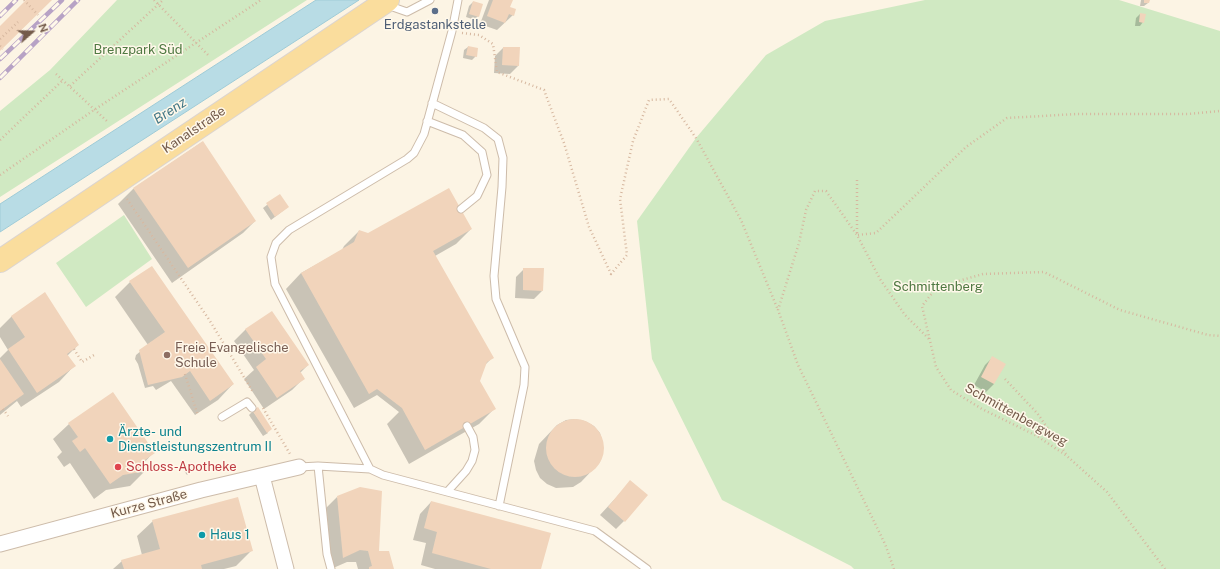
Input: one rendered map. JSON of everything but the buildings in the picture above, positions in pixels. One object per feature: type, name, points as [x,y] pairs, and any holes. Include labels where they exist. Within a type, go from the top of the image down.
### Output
[{"type":"main road","name":"Kanalstraße","points":[[0,261],[386,2]]},
{"type":"street","name":"Kurze Straße","points":[[0,544],[296,468]]},
{"type":"street","points":[[262,476],[286,569]]},
{"type":"lane","points":[[386,2],[407,12],[430,0]]},
{"type":"lane","points":[[370,468],[275,284],[271,257],[276,243],[289,230],[407,159],[414,153],[424,134],[452,31],[458,0]]},
{"type":"lane","points":[[432,103],[484,128],[498,139],[503,158],[502,187],[494,276],[496,299],[525,367],[524,385],[500,506]]},
{"type":"lane","points":[[427,121],[463,135],[482,152],[487,175],[477,196],[460,209]]},
{"type":"lane","points":[[222,417],[247,402],[252,408]]},
{"type":"lane","points":[[447,492],[466,472],[472,461],[474,450],[473,437],[467,426]]},
{"type":"lane","points":[[296,468],[318,466],[370,468],[383,475],[595,531],[647,569]]},
{"type":"lane","points":[[318,466],[327,554],[331,569]]},
{"type":"path","points":[[24,0],[38,15]]},
{"type":"path","points":[[154,0],[208,55]]},
{"type":"path","points":[[70,86],[164,0]]},
{"type":"path","points":[[0,175],[94,110],[261,0]]},
{"type":"path","points":[[28,11],[31,8]]},
{"type":"path","points":[[0,39],[18,22]]},
{"type":"path","points":[[465,33],[479,35],[493,44],[497,72],[544,90],[564,143],[589,227],[611,274],[627,255],[620,199],[633,141],[649,100],[669,99],[696,138],[741,220],[778,310],[798,365],[885,544],[894,569]]},
{"type":"path","points":[[0,46],[3,49]]},
{"type":"path","points":[[56,74],[108,122]]},
{"type":"path","points":[[0,140],[62,80]]},
{"type":"path","points":[[857,235],[876,233],[966,148],[1007,118],[1076,114],[1188,114],[1220,111]]},
{"type":"path","points":[[857,180],[857,235]]},
{"type":"path","points":[[116,182],[210,321],[256,396]]},
{"type":"path","points":[[778,310],[799,243],[806,210],[815,190],[826,190],[857,235],[880,280],[905,315],[930,341]]},
{"type":"path","name":"Schmittenbergweg","points":[[1165,569],[1107,492],[1067,456],[1037,436],[982,409],[951,390],[936,367],[922,306],[933,292],[956,282],[983,274],[1044,272],[1120,310],[1208,335],[1220,336]]},
{"type":"path","points":[[74,349],[82,362],[94,355]]},
{"type":"path","points":[[186,374],[198,416]]},
{"type":"path","points":[[1005,379],[1037,412],[1067,456]]},
{"type":"path","points":[[260,403],[289,450],[296,468]]},
{"type":"path","points":[[3,409],[8,416]]},
{"type":"green space","name":"Brenzpark Süd","points":[[117,0],[307,0],[0,197],[0,111],[50,70]]},
{"type":"green space","name":"Schmittenberg","points":[[925,0],[1119,0],[1220,31],[1220,569],[854,569],[851,566],[722,500],[652,359],[637,221],[696,138],[766,55],[825,21]]},
{"type":"green space","points":[[124,215],[152,259],[86,307],[56,263]]},
{"type":"water","name":"Brenz","points":[[316,0],[359,0],[0,232],[0,204]]},
{"type":"railway","points":[[0,16],[16,0]]},
{"type":"railway","points":[[0,59],[62,0]]},
{"type":"railway","points":[[0,78],[78,0]]},
{"type":"place","name":"Erdgastankstelle","points":[[435,11]]},
{"type":"place","name":"Freie Evangelische Schule","points":[[167,355]]},
{"type":"place","name":"Ärzte- und Dienstleistungszentrum II","points":[[110,439]]},
{"type":"place","name":"Schloss-Apotheke","points":[[118,467]]},
{"type":"place","name":"Haus 1","points":[[202,535]]}]
